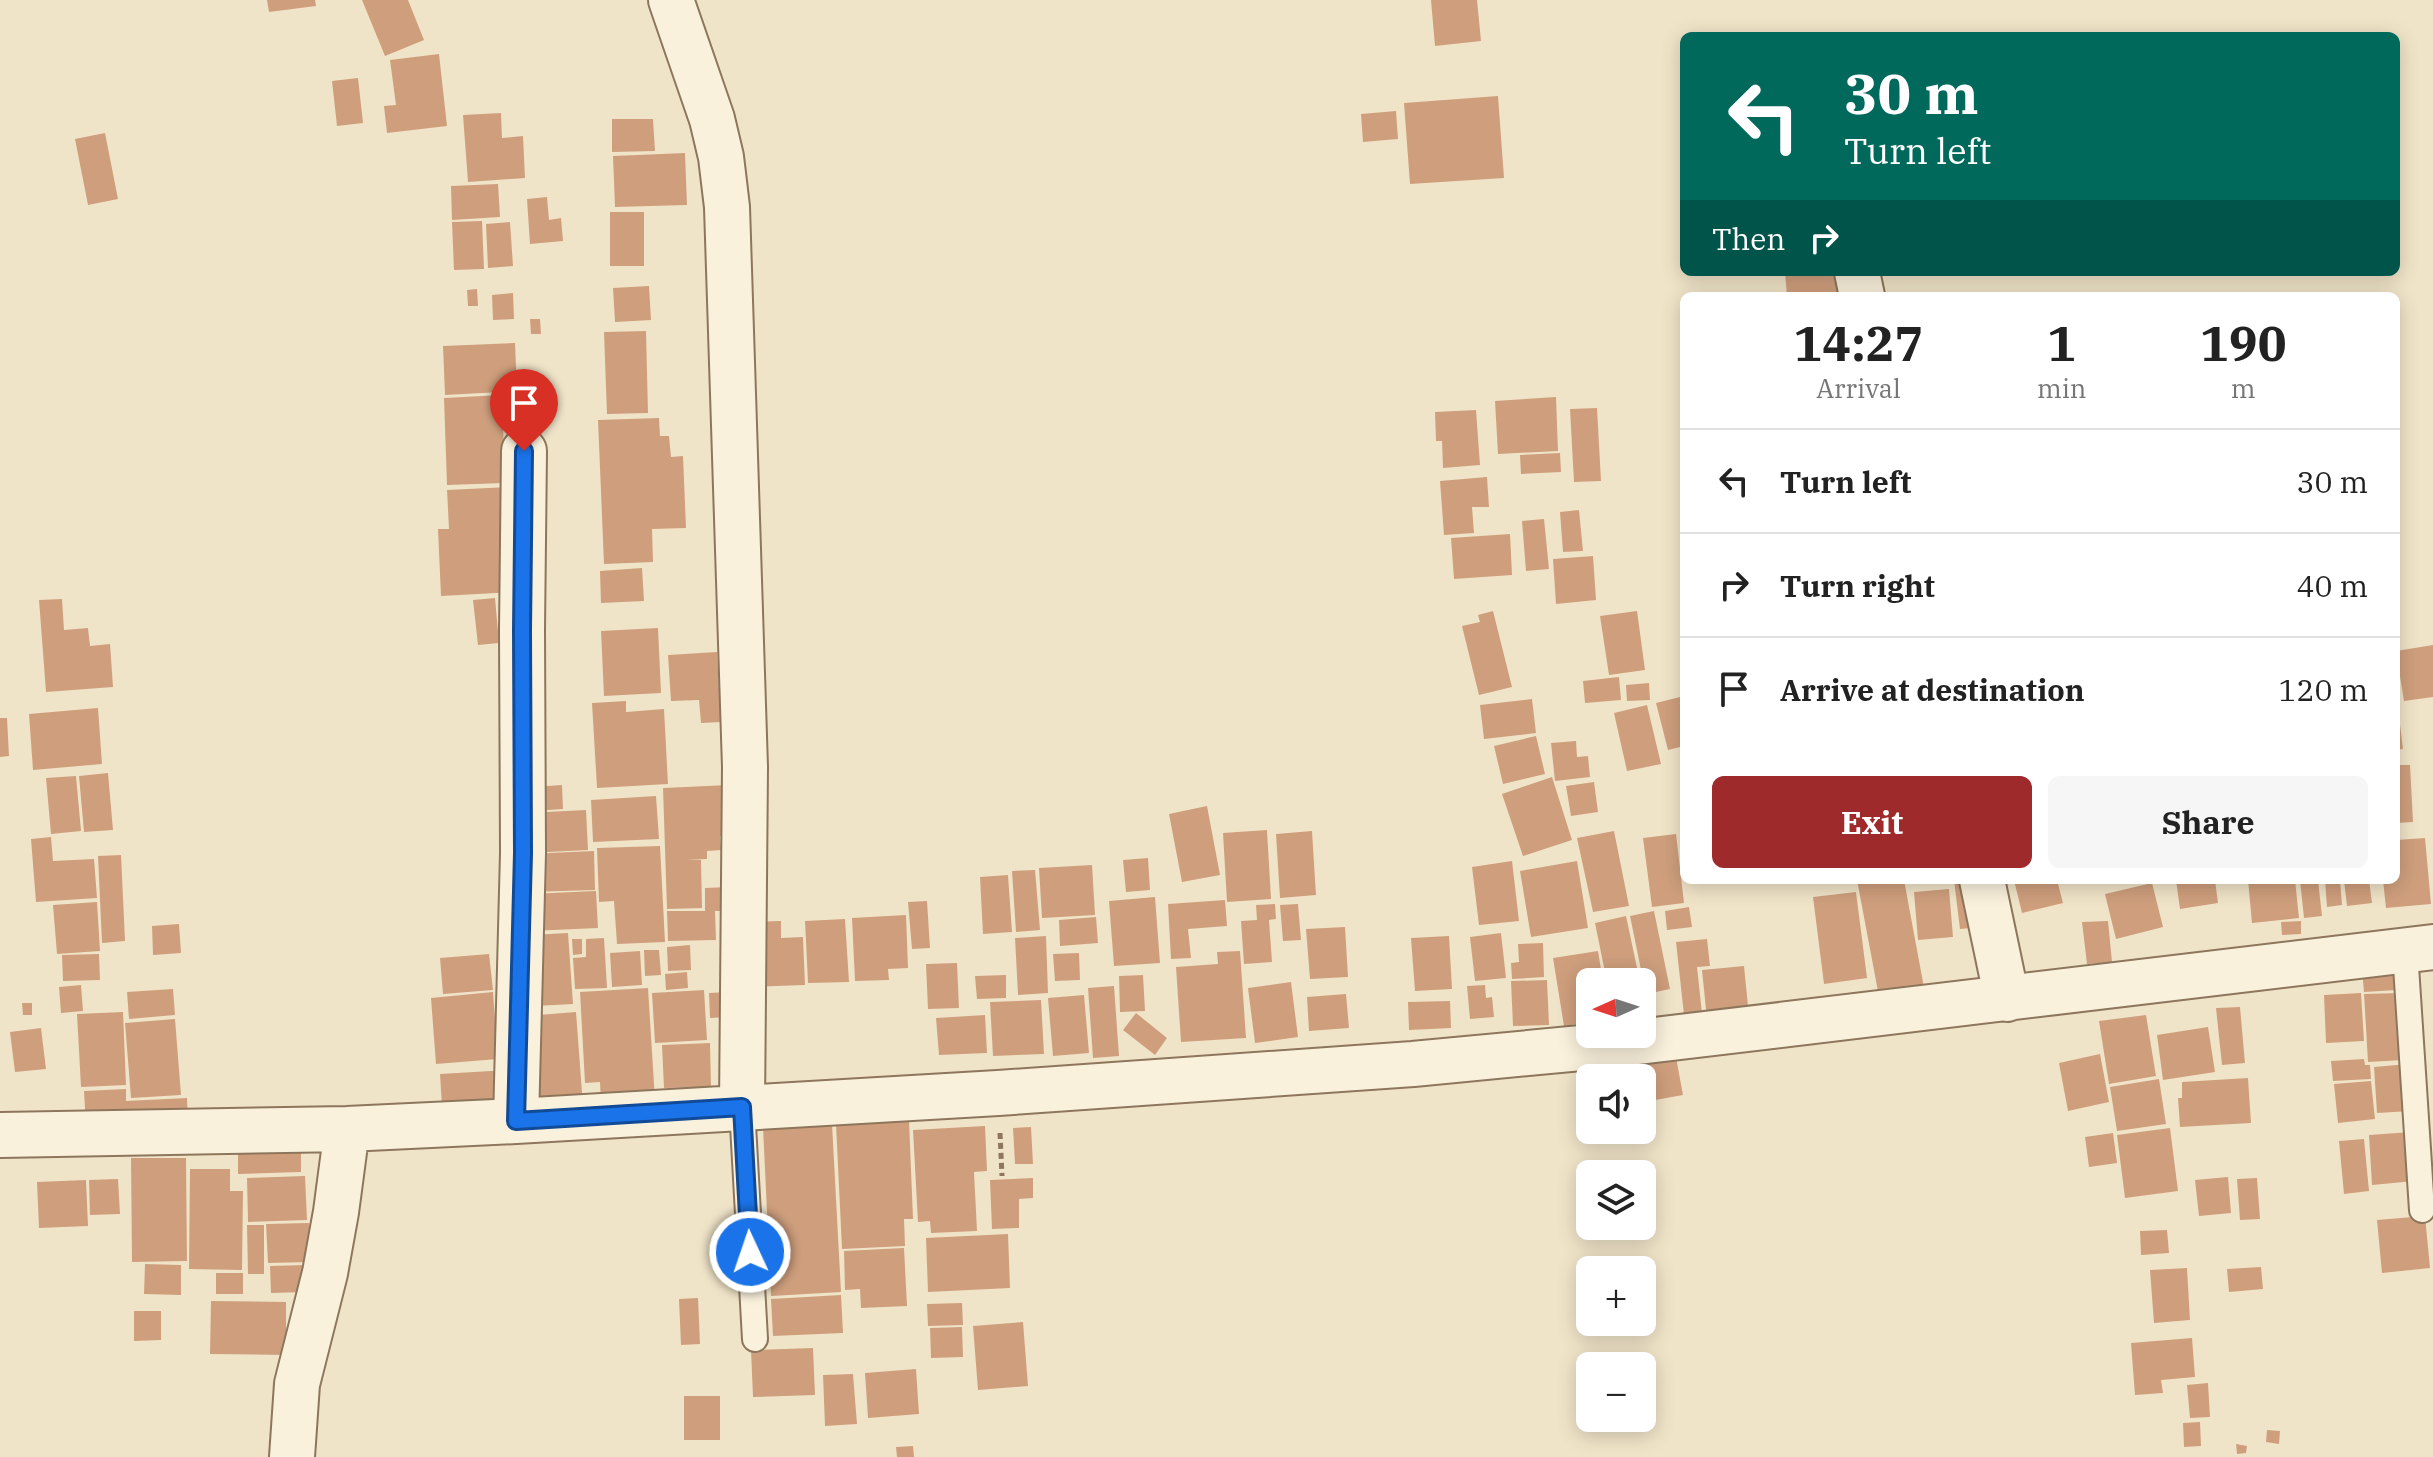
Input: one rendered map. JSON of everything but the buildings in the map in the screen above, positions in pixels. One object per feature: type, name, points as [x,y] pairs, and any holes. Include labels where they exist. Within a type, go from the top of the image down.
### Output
[{"type":"street","points":[[671,0],[712,119],[721,157],[727,207],[745,767],[742,1107]]},
{"type":"street","points":[[516,1121],[523,853],[524,451]]},
{"type":"street","points":[[1983,884],[2007,999]]},
{"type":"street","points":[[0,1135],[347,1129],[516,1121],[1161,1083],[1413,1064],[1613,1045],[2419,949]]},
{"type":"street","points":[[292,1457],[297,1384],[325,1273],[347,1129]]},
{"type":"lane","points":[[2419,949],[2422,1210]]},
{"type":"lane","points":[[742,1107],[755,1339]]},
{"type":"route","points":[[524,451],[523,853],[516,1121],[742,1107],[750,1252]]}]
